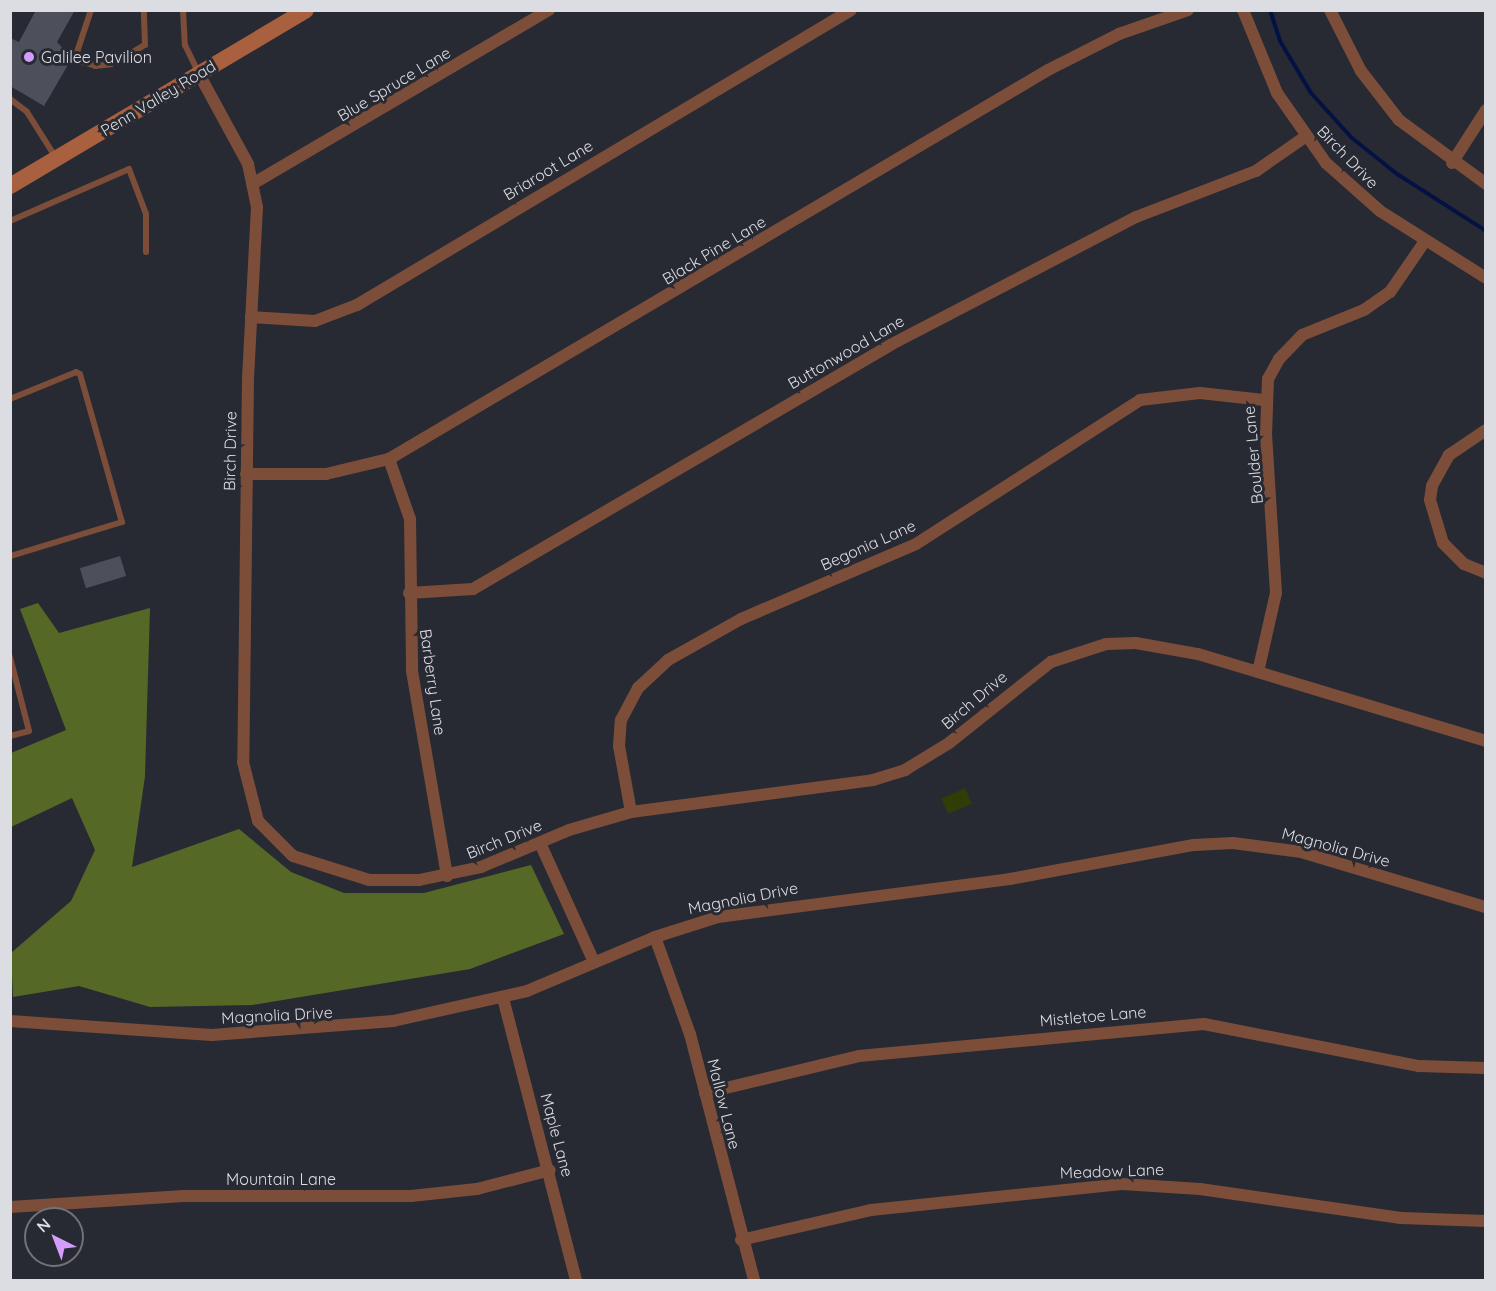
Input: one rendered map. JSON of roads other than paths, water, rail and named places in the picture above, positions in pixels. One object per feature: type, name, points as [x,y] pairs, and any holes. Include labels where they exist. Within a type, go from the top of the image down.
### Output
[{"type":"street","name":"Penn Valley Road","points":[[10,186],[306,10]]},
{"type":"street","name":"Blue Spruce Lane","points":[[254,183],[549,10]]},
{"type":"street","name":"Briaroot Lane","points":[[251,317],[315,321],[357,305],[852,10]]},
{"type":"street","name":"Black Pine Lane","points":[[246,474],[326,474],[389,459],[1048,70],[1119,34],[1188,10]]},
{"type":"street","name":"Birch Drive","points":[[1243,10],[1277,93],[1305,137],[1357,193],[1425,242],[1485,278]]},
{"type":"street","points":[[1330,10],[1347,48],[1380,98],[1421,140],[1485,184]]},
{"type":"street","name":"Birch Drive","points":[[199,74],[237,138],[254,183],[257,228],[251,317],[246,474],[243,762],[258,821],[293,856],[338,874],[387,881],[447,876],[631,812],[895,774],[949,743],[1033,674],[1085,648],[1136,643],[1160,645],[1258,672],[1485,741]]},
{"type":"street","points":[[1452,163],[1485,110]]},
{"type":"street","name":"Buttonwood Lane","points":[[409,593],[473,589],[892,344],[1136,218],[1256,171],[1305,137]]},
{"type":"street","name":"Boulder Lane","points":[[1258,672],[1272,624],[1277,574],[1264,400],[1271,371],[1289,346],[1315,328],[1381,300],[1425,242]]},
{"type":"street","name":"Begonia Lane","points":[[631,812],[619,746],[621,720],[638,688],[668,660],[741,619],[916,544],[1140,400],[1200,393],[1264,400]]},
{"type":"street","points":[[1485,430],[1449,455],[1432,486],[1431,500],[1443,543],[1464,564],[1485,573]]},
{"type":"street","name":"Barberry Lane","points":[[389,459],[410,519],[409,593],[412,674],[447,876]]},
{"type":"street","points":[[540,843],[594,962]]},
{"type":"street","name":"Magnolia Drive","points":[[10,1021],[100,1030],[265,1034],[393,1021],[503,999],[655,937],[718,917],[778,906],[963,886],[1194,844],[1233,843],[1301,852],[1485,907]]},
{"type":"street","name":"Mallow Lane","points":[[655,937],[690,1034],[741,1240],[754,1281]]},
{"type":"street","name":"Maple Lane","points":[[503,999],[550,1170],[576,1281]]},
{"type":"street","name":"Mistletoe Lane","points":[[705,1093],[859,1056],[1204,1024],[1419,1066],[1485,1068]]},
{"type":"street","name":"Mountain Lane","points":[[10,1207],[139,1197],[434,1194],[477,1189],[550,1170]]},
{"type":"street","name":"Meadow Lane","points":[[741,1240],[871,1210],[1122,1184],[1200,1189],[1401,1218],[1485,1221]]},
{"type":"lane","points":[[91,10],[78,52],[83,62],[95,66],[113,64],[145,45],[144,10]]},
{"type":"lane","points":[[183,10],[185,45],[199,74]]},
{"type":"lane","points":[[10,99],[27,112],[56,159]]},
{"type":"lane","points":[[10,222],[129,169],[146,214],[146,252]]},
{"type":"lane","points":[[10,399],[76,372],[80,374],[122,522],[10,556]]},
{"type":"lane","points":[[10,657],[29,731],[10,736]]},
{"type":"waterway","points":[[1270,10],[1280,41],[1311,93],[1352,138],[1397,174],[1486,231]]},
{"type":"place","name":"Galilee Pavilion","points":[[29,57]]}]
